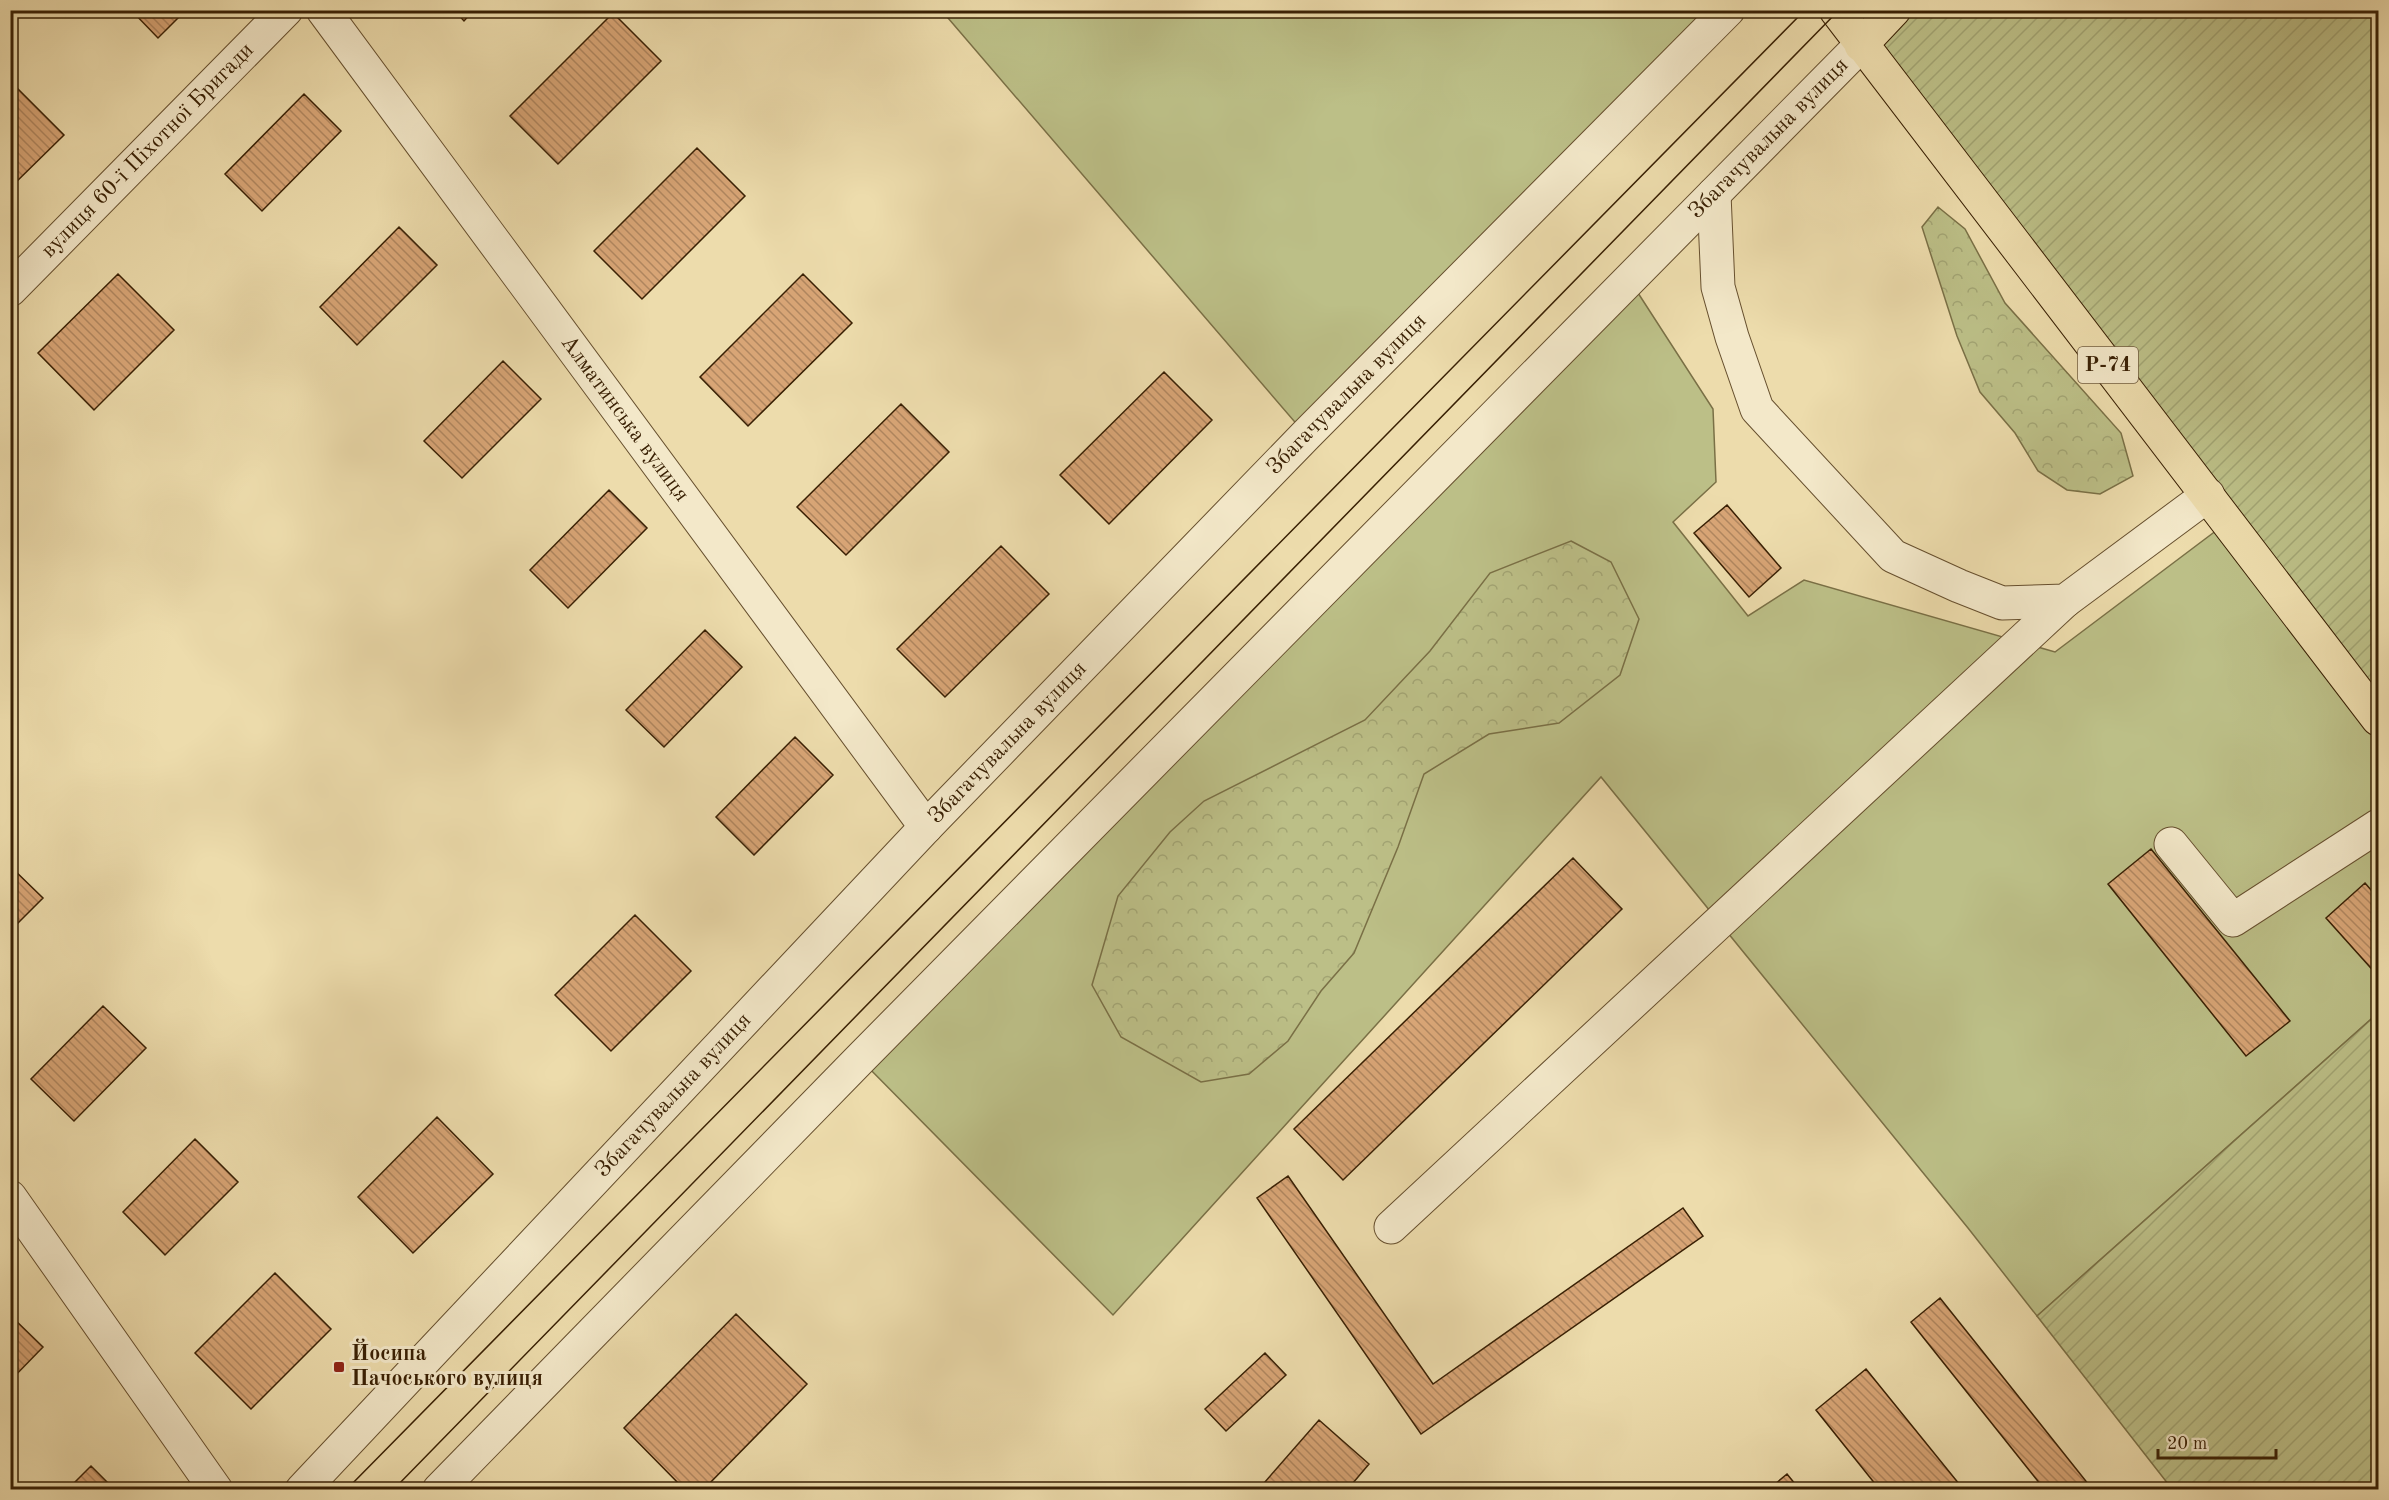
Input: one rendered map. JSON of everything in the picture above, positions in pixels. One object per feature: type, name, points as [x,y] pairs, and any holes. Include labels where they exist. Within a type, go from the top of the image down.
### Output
[{"type":"main road","name":"Р-74","points":[[1836,10],[2379,719]]},
{"type":"main road","points":[[1861,45],[1894,10]]},
{"type":"street","name":"вулиця 60-ї Піхотної Бригади","points":[[10,290],[286,10]]},
{"type":"street","name":"Алматинська вулиця","points":[[323,10],[926,827]]},
{"type":"street","name":"Збагачувальна вулиця","points":[[302,1490],[926,827],[1323,418],[1728,10]]},
{"type":"street","name":"Збагачувальна вулиця","points":[[439,1490],[876,1042],[1861,45]]},
{"type":"street","points":[[1714,194],[1718,287],[1732,337],[1757,409],[1893,556],[2002,603],[2065,602]]},
{"type":"street","points":[[1391,1227],[2065,602],[2208,495]]},
{"type":"street","points":[[2171,844],[2233,920],[2379,826]]},
{"type":"street","points":[[10,1197],[216,1490]]},
{"type":"green space","points":[[942,11],[1728,11],[1306,435]]},
{"type":"green space","points":[[1892,11],[2378,11],[2378,719],[1861,45]]},
{"type":"green space","points":[[1938,207],[1965,229],[2005,303],[2121,433],[2133,476],[2100,494],[2067,490],[2038,471],[2015,433],[1980,392],[1957,336],[1922,227]]},
{"type":"green space","points":[[1629,279],[1713,409],[1716,482],[1673,522],[1748,616],[1804,580],[2055,652],[2229,521],[2378,719],[2378,1013],[2037,1316],[1601,777],[1113,1315],[860,1059]]},
{"type":"green space","points":[[1571,541],[1611,562],[1639,619],[1620,675],[1559,723],[1489,734],[1424,774],[1398,847],[1354,953],[1321,991],[1288,1041],[1249,1074],[1201,1082],[1121,1037],[1092,985],[1118,896],[1170,832],[1204,801],[1365,720],[1430,651],[1490,573]]},
{"type":"green space","points":[[2378,1013],[2378,1489],[2172,1489],[2037,1316]]},
{"type":"building","points":[[131,10],[186,10],[158,38]]},
{"type":"building","points":[[454,10],[474,10],[464,21]]},
{"type":"building","points":[[613,13],[661,61],[558,164],[510,116]]},
{"type":"building","points":[[10,81],[64,135],[10,188]]},
{"type":"building","points":[[304,94],[341,131],[262,211],[225,174]]},
{"type":"building","points":[[697,148],[745,196],[642,299],[594,251]]},
{"type":"building","points":[[399,227],[437,265],[357,345],[320,307]]},
{"type":"building","points":[[118,274],[174,330],[94,410],[38,353]]},
{"type":"building","points":[[803,274],[852,323],[748,426],[700,377]]},
{"type":"building","points":[[503,361],[541,399],[462,478],[424,441]]},
{"type":"building","points":[[1164,372],[1212,420],[1109,524],[1060,475]]},
{"type":"building","points":[[901,404],[949,452],[846,555],[797,507]]},
{"type":"building","points":[[609,490],[647,528],[568,608],[530,570]]},
{"type":"building","points":[[1727,505],[1781,568],[1749,597],[1694,533]]},
{"type":"building","points":[[1001,546],[1049,594],[945,697],[897,649]]},
{"type":"building","points":[[705,630],[742,667],[664,747],[626,710]]},
{"type":"building","points":[[795,737],[833,775],[754,855],[716,817]]},
{"type":"building","points":[[2151,849],[2290,1021],[2246,1056],[2108,884]]},
{"type":"building","points":[[1573,858],[1622,909],[1343,1180],[1294,1129]]},
{"type":"building","points":[[10,866],[43,898],[10,931]]},
{"type":"building","points":[[2365,883],[2378,898],[2378,976],[2326,918]]},
{"type":"building","points":[[635,915],[691,971],[611,1051],[555,995]]},
{"type":"building","points":[[103,1006],[146,1048],[74,1121],[31,1079]]},
{"type":"building","points":[[437,1117],[493,1174],[413,1253],[358,1197]]},
{"type":"building","points":[[195,1139],[238,1182],[165,1255],[123,1212]]},
{"type":"building","points":[[1288,1176],[1433,1384],[1683,1208],[1703,1236],[1421,1434],[1257,1198]]},
{"type":"building","points":[[275,1273],[331,1329],[251,1409],[195,1353]]},
{"type":"building","points":[[1940,1298],[2093,1490],[2045,1490],[1911,1322]]},
{"type":"building","points":[[736,1314],[807,1384],[703,1490],[685,1490],[624,1428]]},
{"type":"building","points":[[10,1315],[43,1347],[10,1381]]},
{"type":"building","points":[[1265,1353],[1286,1375],[1226,1431],[1205,1409]]},
{"type":"building","points":[[1866,1369],[1964,1490],[1880,1490],[1816,1410]]},
{"type":"building","points":[[1319,1420],[1369,1464],[1347,1490],[1258,1490]]},
{"type":"building","points":[[91,1466],[115,1490],[67,1490]]},
{"type":"building","points":[[1787,1474],[1800,1490],[1768,1490]]},
{"type":"tram line","points":[[346,1490],[1805,10]]},
{"type":"tram line","points":[[393,1490],[1839,10]]},
{"type":"place","name":"Йосипа Пачоського вулиця","points":[[339,1367]]}]
